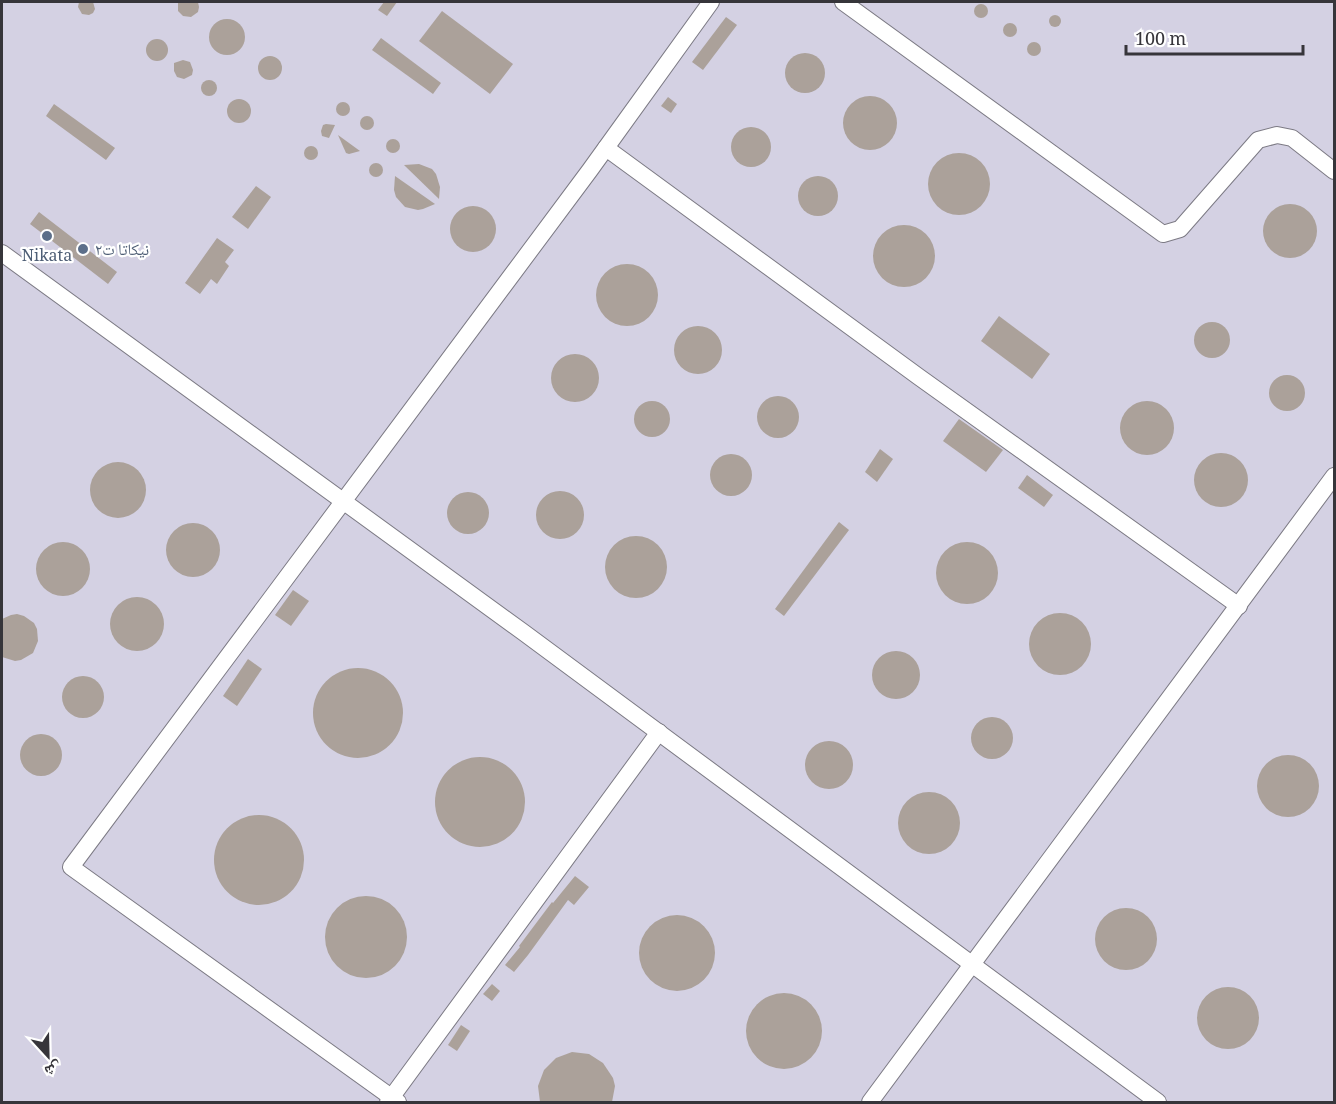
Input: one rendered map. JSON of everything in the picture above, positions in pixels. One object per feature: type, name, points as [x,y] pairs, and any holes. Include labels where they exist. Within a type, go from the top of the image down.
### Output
[{"type":"lane","points":[[658,732],[393,1101],[71,867],[606,147],[711,2]]},
{"type":"lane","points":[[843,2],[1163,234],[1180,229],[1258,140],[1276,135],[1292,138],[1335,171]]},
{"type":"lane","points":[[606,147],[1239,606]]},
{"type":"lane","points":[[2,253],[972,964],[1136,1096],[1158,1102]]},
{"type":"lane","points":[[870,1102],[1335,476]]},
{"type":"shaded area","points":[[2,2],[1334,2],[1334,1102],[2,1102]]},
{"type":"building","points":[[79,2],[93,2],[95,9],[93,13],[82,14],[78,7]]},
{"type":"building","points":[[178,2],[198,2],[198,12],[191,17],[183,16],[178,11]]},
{"type":"building","points":[[384,2],[397,2],[387,16],[378,10]]},
{"type":"building","points":[[981,4],[986,6],[988,11],[986,16],[981,18],[976,16],[974,11],[976,6]]},
{"type":"building","points":[[442,11],[513,64],[490,94],[419,41]]},
{"type":"building","points":[[1057,15],[1060,16],[1060,26],[1053,27],[1050,26],[1049,19],[1050,16]]},
{"type":"building","points":[[726,17],[737,25],[703,70],[692,62]]},
{"type":"building","points":[[227,19],[240,24],[245,37],[240,50],[227,55],[214,50],[209,37],[214,24]]},
{"type":"building","points":[[1010,23],[1015,25],[1017,30],[1015,35],[1010,37],[1005,35],[1003,30],[1005,25]]},
{"type":"building","points":[[381,38],[441,83],[433,94],[372,50]]},
{"type":"building","points":[[157,39],[165,42],[168,50],[165,58],[157,61],[149,58],[146,50],[149,42]]},
{"type":"building","points":[[1034,42],[1039,44],[1041,49],[1039,54],[1034,56],[1029,54],[1027,49],[1029,44]]},
{"type":"building","points":[[805,53],[819,59],[825,73],[819,87],[805,93],[791,87],[785,73],[791,59]]},
{"type":"building","points":[[270,56],[275,57],[281,63],[281,73],[275,79],[270,80],[265,79],[259,73],[258,68],[259,63],[265,57]]},
{"type":"building","points":[[183,60],[190,62],[193,70],[192,75],[184,79],[177,77],[174,71],[174,63]]},
{"type":"building","points":[[206,80],[212,80],[217,88],[215,94],[206,96],[201,91],[201,85]]},
{"type":"building","points":[[865,96],[875,96],[885,100],[893,108],[897,123],[893,138],[885,146],[875,150],[865,150],[855,146],[847,138],[843,128],[843,118],[847,108],[855,100]]},
{"type":"building","points":[[668,97],[677,104],[671,113],[661,106]]},
{"type":"building","points":[[239,99],[244,100],[250,106],[250,116],[244,122],[239,123],[234,122],[228,116],[227,111],[228,106],[234,100]]},
{"type":"building","points":[[343,102],[348,104],[350,109],[348,114],[343,116],[338,114],[336,109],[338,104]]},
{"type":"building","points":[[54,104],[115,148],[106,160],[46,116]]},
{"type":"building","points":[[367,116],[372,118],[374,123],[372,128],[367,130],[362,128],[360,123],[362,118]]},
{"type":"building","points":[[323,125],[335,125],[329,138],[322,136]]},
{"type":"building","points":[[751,127],[765,133],[771,147],[765,161],[751,167],[737,161],[731,147],[737,133]]},
{"type":"building","points":[[338,135],[360,151],[346,153]]},
{"type":"building","points":[[393,139],[398,141],[400,146],[398,151],[393,153],[388,151],[386,146],[388,141]]},
{"type":"building","points":[[311,146],[316,148],[318,153],[316,158],[311,160],[306,158],[304,153],[306,148]]},
{"type":"building","points":[[959,153],[971,155],[981,162],[988,172],[990,184],[988,196],[981,206],[971,213],[959,215],[947,213],[937,206],[930,196],[928,184],[930,172],[937,162],[947,155]]},
{"type":"building","points":[[376,163],[381,165],[383,170],[381,175],[376,177],[371,175],[369,170],[371,165]]},
{"type":"building","points":[[419,164],[432,169],[436,174],[440,187],[439,199],[404,165]]},
{"type":"building","points":[[395,176],[435,204],[418,210],[405,207],[396,197]]},
{"type":"building","points":[[818,176],[832,182],[838,196],[832,210],[818,216],[804,210],[798,196],[804,182]]},
{"type":"building","points":[[256,186],[271,197],[248,229],[232,217]]},
{"type":"building","points":[[1285,204],[1295,204],[1305,208],[1313,216],[1317,231],[1313,246],[1305,254],[1295,258],[1285,258],[1275,254],[1267,246],[1263,236],[1263,226],[1267,216],[1275,208]]},
{"type":"building","points":[[473,206],[489,213],[496,229],[489,245],[473,252],[457,245],[450,229],[457,213]]},
{"type":"building","points":[[39,212],[117,272],[108,284],[30,224]]},
{"type":"building","points":[[904,225],[916,227],[926,234],[933,244],[935,256],[933,268],[926,278],[916,285],[904,287],[892,285],[882,278],[875,268],[873,256],[875,244],[882,234],[892,227]]},
{"type":"building","points":[[217,238],[234,250],[225,262],[229,266],[217,284],[211,279],[200,294],[185,283]]},
{"type":"building","points":[[627,264],[639,266],[649,273],[656,283],[658,295],[656,307],[649,317],[639,324],[627,326],[615,324],[605,317],[598,307],[596,295],[598,283],[605,273],[615,266]]},
{"type":"building","points":[[999,316],[1050,354],[1032,379],[981,341]]},
{"type":"building","points":[[1212,322],[1225,327],[1230,340],[1225,353],[1212,358],[1199,353],[1194,340],[1199,327]]},
{"type":"building","points":[[693,326],[703,326],[715,333],[722,345],[722,355],[715,367],[703,374],[693,374],[678,363],[674,355],[674,345],[685,330]]},
{"type":"building","points":[[570,354],[580,354],[592,361],[599,373],[599,383],[592,395],[580,402],[570,402],[555,391],[551,383],[551,373],[562,358]]},
{"type":"building","points":[[1287,375],[1300,380],[1305,393],[1300,406],[1287,411],[1274,406],[1269,393],[1274,380]]},
{"type":"building","points":[[778,396],[793,402],[799,417],[793,432],[778,438],[763,432],[757,417],[763,402]]},
{"type":"building","points":[[652,401],[665,406],[670,419],[665,432],[652,437],[639,432],[634,419],[639,406]]},
{"type":"building","points":[[1147,401],[1157,403],[1166,409],[1172,418],[1174,428],[1172,438],[1166,447],[1157,453],[1147,455],[1137,453],[1128,447],[1122,438],[1120,428],[1122,418],[1128,409],[1137,403]]},
{"type":"building","points":[[959,419],[1003,450],[986,472],[943,441]]},
{"type":"building","points":[[880,449],[893,459],[877,482],[865,472]]},
{"type":"building","points":[[1221,453],[1231,455],[1240,461],[1246,470],[1248,480],[1246,490],[1240,499],[1231,505],[1221,507],[1211,505],[1202,499],[1196,490],[1194,480],[1196,470],[1202,461],[1211,455]]},
{"type":"building","points":[[731,454],[746,460],[752,475],[746,490],[731,496],[716,490],[710,475],[716,460]]},
{"type":"building","points":[[113,462],[123,462],[138,470],[144,479],[146,490],[144,501],[138,510],[123,518],[113,518],[102,513],[95,506],[90,495],[90,485],[95,474],[102,467]]},
{"type":"building","points":[[1027,475],[1053,495],[1044,507],[1018,488]]},
{"type":"building","points":[[555,491],[565,491],[577,498],[584,510],[584,520],[577,532],[565,539],[555,539],[540,528],[536,520],[536,510],[547,495]]},
{"type":"building","points":[[468,492],[483,498],[489,513],[483,528],[468,534],[453,528],[447,513],[453,498]]},
{"type":"building","points":[[839,522],[849,530],[784,616],[775,609]]},
{"type":"building","points":[[188,523],[198,523],[208,527],[216,535],[220,550],[216,565],[208,573],[198,577],[188,577],[178,573],[170,565],[166,555],[166,545],[170,535],[178,527]]},
{"type":"building","points":[[636,536],[648,538],[658,545],[665,555],[667,567],[665,579],[658,589],[648,596],[636,598],[624,596],[614,589],[607,579],[605,567],[607,555],[614,545],[624,538]]},
{"type":"building","points":[[58,542],[68,542],[78,546],[86,554],[90,569],[86,584],[78,592],[68,596],[58,596],[48,592],[40,584],[36,574],[36,564],[40,554],[48,546]]},
{"type":"building","points":[[967,542],[979,544],[989,551],[996,561],[998,573],[996,585],[989,595],[979,602],[967,604],[955,602],[945,595],[938,585],[936,573],[938,561],[945,551],[955,544]]},
{"type":"building","points":[[293,590],[309,601],[291,626],[275,615]]},
{"type":"building","points":[[132,597],[142,597],[152,601],[160,609],[164,624],[160,639],[152,647],[142,651],[132,651],[122,647],[114,639],[110,629],[110,619],[114,609],[122,601]]},
{"type":"building","points":[[1060,613],[1072,615],[1082,622],[1089,632],[1091,644],[1089,656],[1082,666],[1072,673],[1060,675],[1048,673],[1038,666],[1031,656],[1029,644],[1031,632],[1038,622],[1048,615]]},
{"type":"building","points":[[17,614],[34,623],[38,641],[33,653],[15,661],[2,657],[2,619]]},
{"type":"building","points":[[891,651],[901,651],[913,658],[920,670],[920,680],[913,692],[901,699],[891,699],[876,688],[872,680],[872,670],[883,655]]},
{"type":"building","points":[[248,659],[262,669],[237,706],[223,696]]},
{"type":"building","points":[[358,668],[375,672],[390,681],[399,696],[403,713],[399,730],[390,745],[375,754],[358,758],[341,754],[326,745],[317,730],[313,713],[317,696],[326,681],[341,672]]},
{"type":"building","points":[[83,676],[98,682],[104,697],[98,712],[83,718],[68,712],[62,697],[68,682]]},
{"type":"building","points":[[992,717],[1007,723],[1013,738],[1007,753],[992,759],[977,753],[971,738],[977,723]]},
{"type":"building","points":[[41,734],[56,740],[62,755],[56,770],[41,776],[26,770],[20,755],[26,740]]},
{"type":"building","points":[[824,741],[834,741],[846,748],[853,760],[853,770],[846,782],[834,789],[824,789],[809,778],[805,770],[805,760],[816,745]]},
{"type":"building","points":[[1288,755],[1300,757],[1310,764],[1317,774],[1319,786],[1317,798],[1310,808],[1300,815],[1288,817],[1276,815],[1266,808],[1259,798],[1257,786],[1259,774],[1266,764],[1276,757]]},
{"type":"building","points":[[480,757],[497,761],[512,770],[521,785],[525,802],[521,819],[512,834],[497,843],[480,847],[463,843],[448,834],[439,819],[435,802],[439,785],[448,770],[463,761]]},
{"type":"building","points":[[929,792],[941,794],[951,801],[958,811],[960,823],[958,835],[951,845],[941,852],[929,854],[917,852],[907,845],[900,835],[898,823],[900,811],[907,801],[917,794]]},
{"type":"building","points":[[259,815],[276,819],[291,828],[300,843],[304,860],[300,877],[291,892],[276,901],[259,905],[242,901],[227,892],[218,877],[214,860],[218,843],[227,828],[242,819]]},
{"type":"building","points":[[575,876],[589,887],[574,905],[568,900],[514,972],[505,965],[552,902]]},
{"type":"building","points":[[366,896],[382,899],[395,908],[404,921],[407,937],[404,953],[395,966],[382,975],[366,978],[350,975],[337,966],[328,953],[325,937],[328,921],[337,908],[350,899]]},
{"type":"building","points":[[1126,908],[1138,910],[1148,917],[1155,927],[1157,939],[1155,951],[1148,961],[1138,968],[1126,970],[1114,968],[1104,961],[1097,951],[1095,939],[1097,927],[1104,917],[1114,910]]},
{"type":"building","points":[[670,915],[684,915],[698,921],[709,932],[715,946],[712,968],[704,980],[684,991],[670,991],[656,985],[645,974],[639,960],[639,946],[645,932],[656,921]]},
{"type":"building","points":[[492,984],[500,991],[492,1001],[483,994]]},
{"type":"building","points":[[1228,987],[1240,989],[1250,996],[1257,1006],[1259,1018],[1257,1030],[1250,1040],[1240,1047],[1228,1049],[1216,1047],[1206,1040],[1199,1030],[1197,1018],[1199,1006],[1206,996],[1216,989]]},
{"type":"building","points":[[784,993],[799,996],[811,1004],[819,1016],[822,1031],[819,1046],[811,1058],[799,1066],[784,1069],[769,1066],[757,1058],[749,1046],[746,1031],[749,1016],[757,1004],[769,996]]},
{"type":"building","points":[[461,1025],[470,1031],[457,1051],[448,1045]]},
{"type":"building","points":[[572,1052],[589,1054],[603,1063],[613,1078],[615,1086],[612,1102],[540,1102],[538,1086],[544,1070],[556,1058]]},
{"type":"place","name":"Nikata","points":[[47,236]]},
{"type":"place","name":"نيكاتا ت٢","points":[[83,249]]}]
